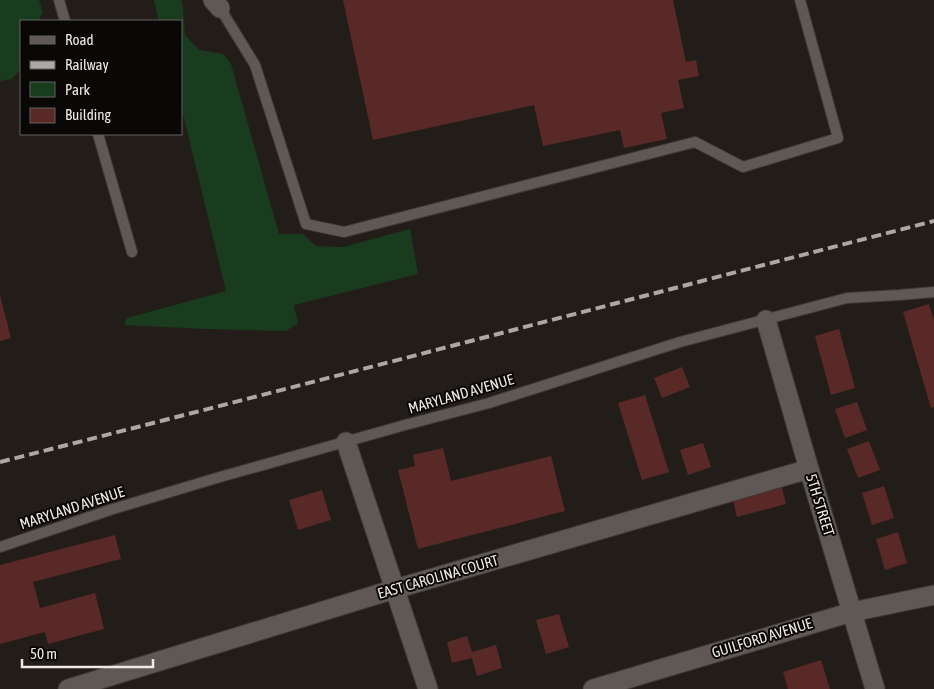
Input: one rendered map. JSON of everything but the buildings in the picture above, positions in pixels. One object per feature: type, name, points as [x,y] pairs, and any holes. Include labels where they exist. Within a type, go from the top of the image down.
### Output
[{"type":"street","name":"5TH STREET","points":[[766,320],[875,689]]},
{"type":"street","points":[[346,442],[428,689]]},
{"type":"street","name":"EAST CAROLINA COURT","points":[[68,689],[394,589],[809,469]]},
{"type":"street","name":"GUILFORD AVENUE","points":[[593,689],[852,612],[934,595]]},
{"type":"lane","points":[[59,0],[66,20]]},
{"type":"lane","points":[[216,4],[255,65],[306,224],[344,232],[695,142],[743,167],[838,138],[800,0]]},
{"type":"lane","points":[[98,135],[132,252]]},
{"type":"lane","name":"MARYLAND AVENUE","points":[[0,547],[113,509],[220,477],[490,403],[680,342],[847,298],[934,292]]},
{"type":"green space","points":[[0,0],[39,0],[43,13],[40,16],[40,20],[20,20],[20,70],[12,79],[0,81]]},
{"type":"green space","points":[[154,0],[181,0],[185,35],[199,50],[223,54],[231,64],[279,234],[303,234],[316,246],[343,247],[410,229],[418,274],[294,305],[298,323],[286,331],[124,325],[127,318],[226,291],[182,110],[182,20],[159,20]]},
{"type":"railway","points":[[0,462],[934,221]]}]
